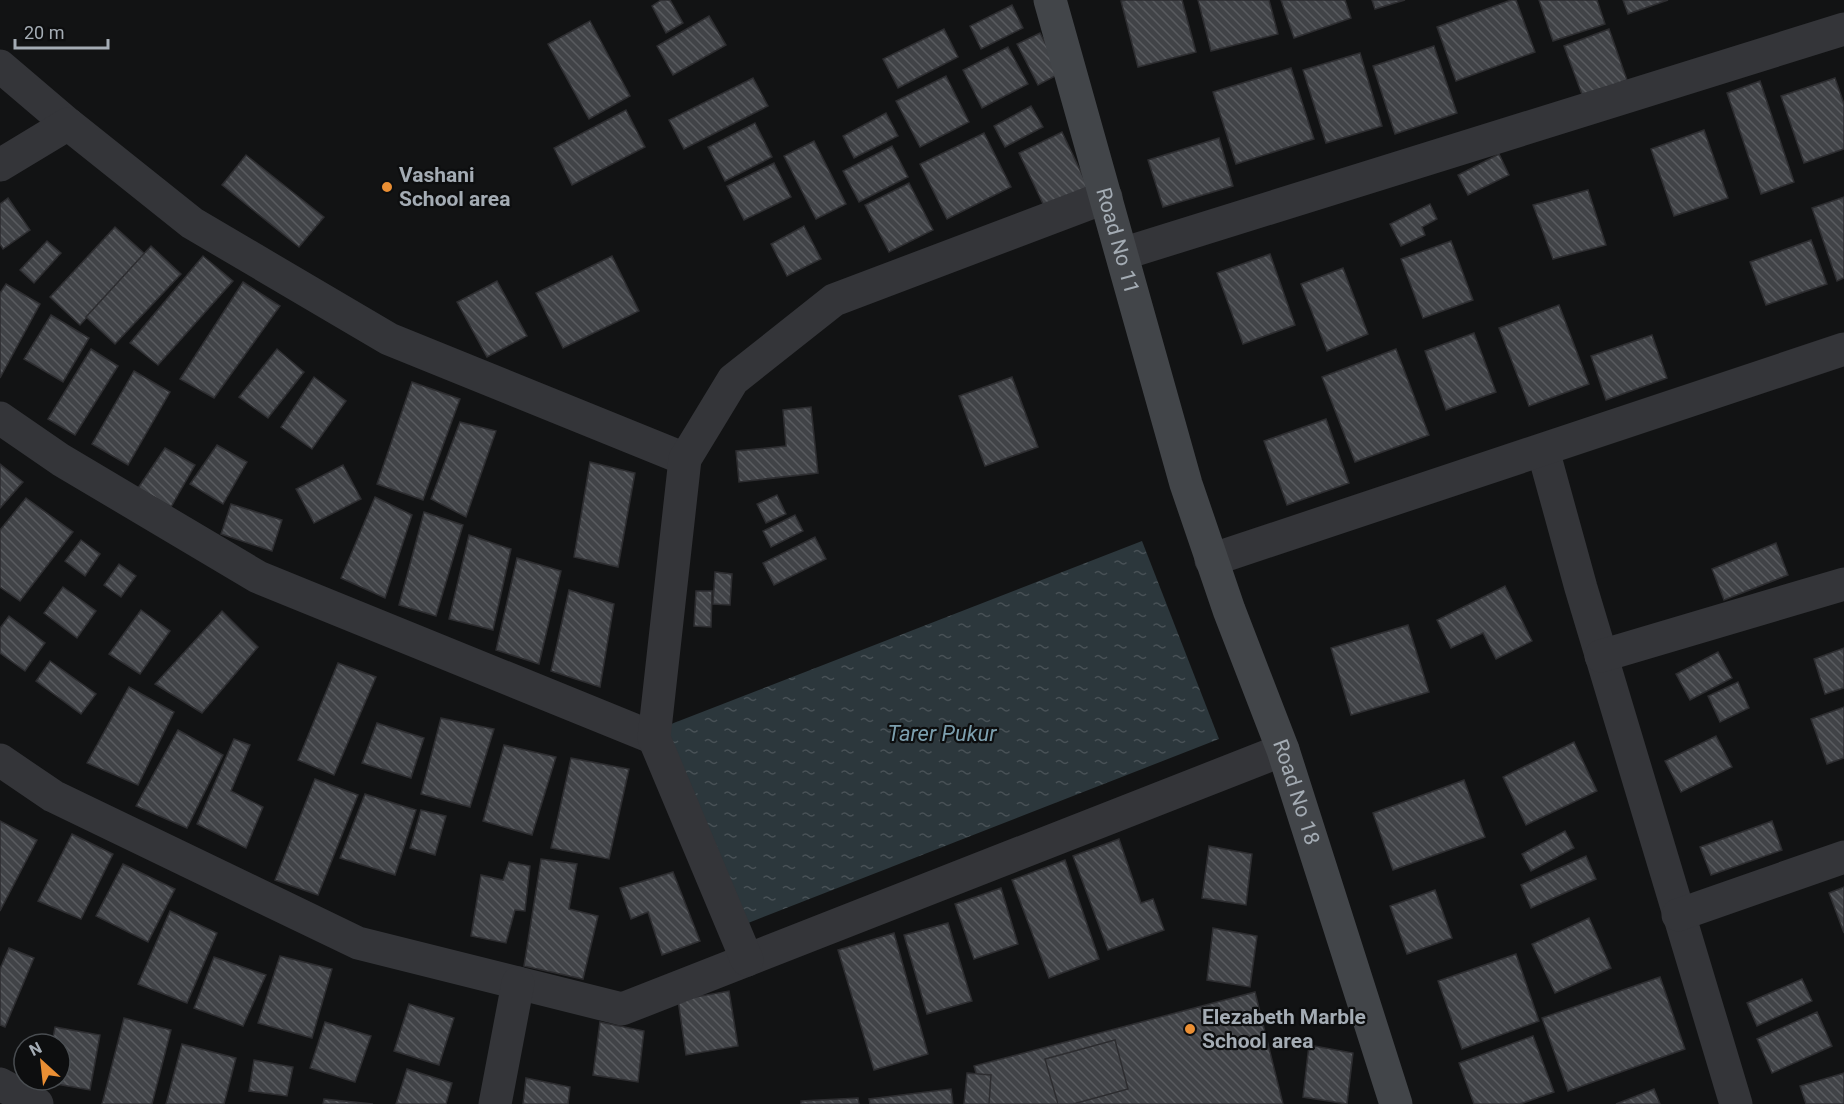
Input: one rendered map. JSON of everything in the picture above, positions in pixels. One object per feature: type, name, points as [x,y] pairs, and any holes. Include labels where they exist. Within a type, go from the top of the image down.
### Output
[{"type":"street","name":"Road No 11","points":[[1050,0],[1186,483]]},
{"type":"street","points":[[1122,254],[1844,29]]},
{"type":"street","points":[[0,66],[68,124],[192,223],[389,339],[685,459]]},
{"type":"street","points":[[0,165],[68,124]]},
{"type":"street","points":[[747,960],[654,738],[685,459],[734,380],[834,300],[1106,197]]},
{"type":"street","points":[[1211,560],[1844,349]]},
{"type":"street","points":[[0,418],[61,460],[258,577],[654,738]]},
{"type":"street","points":[[1543,450],[1601,656],[1736,1104]]},
{"type":"street","name":"Road No 18","points":[[1186,483],[1211,560],[1283,750],[1396,1104]]},
{"type":"street","points":[[1601,656],[1844,584]]},
{"type":"street","points":[[0,760],[53,796],[358,943],[622,1009],[1283,750]]},
{"type":"street","points":[[1678,915],[1844,857]]},
{"type":"street","points":[[495,1104],[518,983]]},
{"type":"street","points":[[0,1083],[37,1104]]},
{"type":"water","name":"Tarer Pukur","points":[[1142,541],[1219,739],[743,925],[666,726]]},
{"type":"building","points":[[661,0],[670,0],[683,23],[666,33],[652,6]]},
{"type":"building","points":[[1182,0],[1196,52],[1138,67],[1121,1]]},
{"type":"building","points":[[1198,0],[1269,0],[1278,34],[1211,51]]},
{"type":"building","points":[[1281,0],[1345,0],[1351,18],[1294,38]]},
{"type":"building","points":[[1372,0],[1405,0],[1375,9]]},
{"type":"building","points":[[1516,0],[1535,52],[1456,81],[1437,27]]},
{"type":"building","points":[[1539,0],[1597,0],[1605,24],[1553,41]]},
{"type":"building","points":[[1623,0],[1668,0],[1628,14]]},
{"type":"building","points":[[1012,5],[1023,28],[981,49],[970,26]]},
{"type":"building","points":[[709,16],[726,45],[673,75],[657,46]]},
{"type":"building","points":[[590,21],[630,96],[589,119],[548,44]]},
{"type":"building","points":[[944,29],[958,57],[898,88],[883,59]]},
{"type":"building","points":[[1609,29],[1627,80],[1583,97],[1564,46]]},
{"type":"building","points":[[1040,33],[1061,73],[1038,85],[1017,44]]},
{"type":"building","points":[[1434,46],[1457,113],[1395,134],[1373,66]]},
{"type":"building","points":[[1008,47],[1028,84],[982,108],[963,70]]},
{"type":"building","points":[[1360,53],[1382,126],[1326,143],[1303,70]]},
{"type":"building","points":[[1291,68],[1314,139],[1236,164],[1213,92]]},
{"type":"building","points":[[946,76],[969,122],[920,147],[896,101]]},
{"type":"building","points":[[753,78],[768,106],[684,149],[669,120]]},
{"type":"building","points":[[1835,78],[1844,104],[1844,149],[1804,163],[1781,96]]},
{"type":"building","points":[[1760,81],[1794,182],[1761,194],[1727,93]]},
{"type":"building","points":[[1031,106],[1043,127],[1005,147],[994,126]]},
{"type":"building","points":[[626,110],[645,147],[572,185],[554,148]]},
{"type":"building","points":[[886,113],[898,136],[854,158],[843,136]]},
{"type":"building","points":[[755,123],[772,157],[725,181],[708,147]]},
{"type":"building","points":[[1704,130],[1728,198],[1674,216],[1651,149]]},
{"type":"building","points":[[1062,132],[1088,187],[1045,208],[1019,153]]},
{"type":"building","points":[[984,133],[1011,187],[947,219],[920,164]]},
{"type":"building","points":[[1219,138],[1233,186],[1163,207],[1148,160]]},
{"type":"building","points":[[814,141],[846,204],[816,219],[784,156]]},
{"type":"building","points":[[892,146],[908,177],[859,202],[843,171]]},
{"type":"building","points":[[1499,154],[1509,175],[1468,195],[1458,175]]},
{"type":"building","points":[[246,155],[324,217],[299,247],[222,185]]},
{"type":"building","points":[[774,163],[791,197],[744,220],[727,186]]},
{"type":"building","points":[[909,183],[933,230],[889,252],[865,205]]},
{"type":"building","points":[[1588,190],[1606,245],[1553,259],[1533,205]]},
{"type":"building","points":[[1844,197],[1844,278],[1837,281],[1812,208]]},
{"type":"building","points":[[8,198],[30,230],[3,249],[0,244],[0,204]]},
{"type":"building","points":[[1430,204],[1437,219],[1422,227],[1425,235],[1401,246],[1390,224]]},
{"type":"building","points":[[804,226],[821,259],[787,276],[771,244]]},
{"type":"building","points":[[115,227],[145,254],[80,325],[50,297]]},
{"type":"building","points":[[1811,240],[1827,284],[1766,305],[1750,262]]},
{"type":"building","points":[[47,241],[61,253],[34,283],[20,270]]},
{"type":"building","points":[[1451,241],[1473,300],[1423,318],[1401,259]]},
{"type":"building","points":[[151,246],[181,274],[115,344],[86,317]]},
{"type":"building","points":[[1270,254],[1295,325],[1243,344],[1217,273]]},
{"type":"building","points":[[203,256],[233,281],[158,365],[130,343]]},
{"type":"building","points":[[612,256],[639,311],[563,348],[536,293]]},
{"type":"building","points":[[1343,268],[1368,334],[1327,351],[1301,284]]},
{"type":"building","points":[[497,281],[527,336],[487,357],[457,302]]},
{"type":"building","points":[[243,282],[280,306],[214,398],[180,379]]},
{"type":"building","points":[[6,284],[40,304],[0,378],[0,293]]},
{"type":"building","points":[[1559,305],[1589,384],[1529,406],[1499,328]]},
{"type":"building","points":[[51,315],[89,338],[63,382],[24,359]]},
{"type":"building","points":[[1474,333],[1496,392],[1446,410],[1425,351]]},
{"type":"building","points":[[1652,335],[1667,378],[1606,400],[1591,356]]},
{"type":"building","points":[[91,349],[118,366],[75,435],[48,419]]},
{"type":"building","points":[[277,349],[304,372],[268,418],[239,397]]},
{"type":"building","points":[[1396,349],[1429,435],[1355,462],[1322,377]]},
{"type":"building","points":[[134,371],[170,392],[128,465],[92,444]]},
{"type":"building","points":[[314,377],[346,401],[312,449],[281,427]]},
{"type":"building","points":[[1012,377],[1038,447],[985,466],[959,396]]},
{"type":"building","points":[[412,382],[460,399],[423,500],[377,484]]},
{"type":"building","points":[[811,407],[818,473],[739,482],[736,451],[786,446],[783,410]]},
{"type":"building","points":[[1326,419],[1349,483],[1287,505],[1264,441]]},
{"type":"building","points":[[460,422],[496,431],[466,517],[431,499]]},
{"type":"building","points":[[217,445],[247,462],[223,504],[190,484]]},
{"type":"building","points":[[165,448],[195,465],[171,507],[138,488]]},
{"type":"building","points":[[590,462],[635,473],[618,567],[574,557]]},
{"type":"building","points":[[0,464],[23,482],[0,508]]},
{"type":"building","points":[[343,465],[361,499],[314,523],[296,489]]},
{"type":"building","points":[[777,495],[786,514],[766,523],[757,504]]},
{"type":"building","points":[[375,497],[412,515],[385,598],[341,578]]},
{"type":"building","points":[[26,498],[73,532],[20,601],[0,587],[0,530]]},
{"type":"building","points":[[231,504],[282,520],[272,551],[221,534]]},
{"type":"building","points":[[424,512],[463,525],[436,616],[399,605]]},
{"type":"building","points":[[795,515],[803,531],[771,547],[763,531]]},
{"type":"building","points":[[469,535],[511,549],[493,630],[449,619]]},
{"type":"building","points":[[815,537],[826,559],[774,585],[763,563]]},
{"type":"building","points":[[81,540],[100,554],[85,576],[65,561]]},
{"type":"building","points":[[1776,543],[1788,575],[1724,600],[1712,569]]},
{"type":"building","points":[[517,558],[561,571],[539,664],[496,650]]},
{"type":"building","points":[[119,564],[136,576],[121,597],[104,585]]},
{"type":"building","points":[[715,572],[732,574],[730,605],[713,604]]},
{"type":"building","points":[[1505,586],[1532,641],[1496,659],[1483,633],[1451,648],[1437,620]]},
{"type":"building","points":[[63,587],[96,611],[77,638],[44,613]]},
{"type":"building","points":[[569,590],[614,604],[600,687],[551,671]]},
{"type":"building","points":[[696,591],[712,591],[711,627],[694,626]]},
{"type":"building","points":[[141,610],[170,631],[140,674],[109,654]]},
{"type":"building","points":[[222,611],[258,647],[202,713],[155,684]]},
{"type":"building","points":[[9,616],[45,643],[25,671],[0,653],[0,628]]},
{"type":"building","points":[[1408,625],[1429,692],[1351,715],[1331,648]]},
{"type":"building","points":[[1844,648],[1844,688],[1825,694],[1814,659]]},
{"type":"building","points":[[1718,652],[1732,678],[1690,700],[1676,674]]},
{"type":"building","points":[[50,661],[96,694],[81,714],[36,681]]},
{"type":"building","points":[[338,663],[376,677],[334,775],[298,760]]},
{"type":"building","points":[[1738,682],[1749,708],[1720,722],[1708,696]]},
{"type":"building","points":[[129,687],[174,712],[138,785],[87,763]]},
{"type":"building","points":[[1844,707],[1844,758],[1827,764],[1811,719]]},
{"type":"building","points":[[441,718],[494,729],[470,807],[421,794]]},
{"type":"building","points":[[377,723],[424,738],[411,778],[362,763]]},
{"type":"building","points":[[178,730],[223,755],[187,828],[136,806]]},
{"type":"building","points":[[1716,736],[1732,767],[1681,792],[1665,761]]},
{"type":"building","points":[[234,739],[250,745],[231,791],[263,807],[246,848],[197,824]]},
{"type":"building","points":[[1574,742],[1597,791],[1526,825],[1503,777]]},
{"type":"building","points":[[504,745],[556,757],[532,835],[483,821]]},
{"type":"building","points":[[571,758],[629,769],[609,859],[551,848]]},
{"type":"building","points":[[315,779],[358,795],[318,895],[275,880]]},
{"type":"building","points":[[1464,780],[1485,837],[1393,870],[1373,813]]},
{"type":"building","points":[[365,794],[416,810],[395,875],[340,858]]},
{"type":"building","points":[[421,810],[446,816],[435,855],[410,848]]},
{"type":"building","points":[[0,821],[37,840],[0,911]]},
{"type":"building","points":[[1772,821],[1782,850],[1711,875],[1700,847]]},
{"type":"building","points":[[1565,831],[1574,848],[1531,871],[1522,854]]},
{"type":"building","points":[[72,834],[113,854],[81,919],[38,901]]},
{"type":"building","points":[[1119,839],[1141,903],[1153,899],[1164,930],[1108,950],[1073,856]]},
{"type":"building","points":[[1209,846],[1252,854],[1246,905],[1202,898]]},
{"type":"building","points":[[1586,856],[1596,879],[1531,908],[1521,885]]},
{"type":"building","points":[[541,859],[577,864],[569,909],[598,916],[583,979],[524,966]]},
{"type":"building","points":[[1065,860],[1099,959],[1049,978],[1012,880]]},
{"type":"building","points":[[509,862],[530,866],[525,911],[515,910],[506,943],[471,936],[481,875],[503,880]]},
{"type":"building","points":[[123,864],[175,889],[148,942],[96,916]]},
{"type":"building","points":[[673,872],[700,941],[662,955],[648,912],[631,919],[620,888]]},
{"type":"building","points":[[1844,887],[1844,933],[1829,893]]},
{"type":"building","points":[[1001,888],[1018,944],[974,959],[955,904]]},
{"type":"building","points":[[1435,890],[1452,938],[1407,954],[1390,906]]},
{"type":"building","points":[[170,911],[217,933],[187,1003],[138,984]]},
{"type":"building","points":[[1589,918],[1611,968],[1555,993],[1532,944]]},
{"type":"building","points":[[948,923],[972,1001],[927,1014],[904,935]]},
{"type":"building","points":[[1213,928],[1257,936],[1250,987],[1207,980]]},
{"type":"building","points":[[894,933],[928,1054],[874,1070],[838,950]]},
{"type":"building","points":[[9,948],[34,958],[5,1027],[0,1025],[0,969]]},
{"type":"building","points":[[1516,954],[1539,1021],[1462,1049],[1438,981]]},
{"type":"building","points":[[280,956],[332,969],[312,1038],[258,1023]]},
{"type":"building","points":[[214,957],[266,975],[243,1026],[194,1008]]},
{"type":"building","points":[[1660,977],[1685,1049],[1568,1091],[1542,1018]]},
{"type":"building","points":[[1802,979],[1812,1001],[1757,1026],[1747,1003]]},
{"type":"building","points":[[729,991],[738,1046],[686,1055],[678,1000]]},
{"type":"building","name":"Elezabeth Marble School area","points":[[1255,992],[1283,1104],[985,1104],[974,1066]]},
{"type":"building","points":[[409,1004],[454,1018],[439,1065],[394,1051]]},
{"type":"building","points":[[1817,1012],[1832,1046],[1772,1073],[1757,1039]]},
{"type":"building","points":[[124,1018],[171,1030],[152,1104],[102,1104]]},
{"type":"building","points":[[325,1022],[371,1036],[355,1082],[310,1068]]},
{"type":"building","points":[[600,1022],[644,1031],[638,1082],[593,1075]]},
{"type":"building","points":[[55,1027],[100,1035],[90,1090],[72,1087],[72,1032],[54,1032]]},
{"type":"building","points":[[1533,1036],[1554,1092],[1520,1104],[1474,1104],[1459,1063]]},
{"type":"building","points":[[1115,1040],[1128,1089],[1073,1104],[1058,1104],[1045,1059]]},
{"type":"building","points":[[182,1044],[236,1058],[224,1104],[166,1104]]},
{"type":"building","points":[[1309,1045],[1353,1053],[1347,1104],[1303,1097]]},
{"type":"building","points":[[254,1060],[293,1067],[287,1096],[249,1091]]},
{"type":"building","points":[[407,1069],[452,1083],[446,1104],[396,1104]]},
{"type":"building","points":[[967,1073],[991,1075],[989,1104],[964,1104]]},
{"type":"building","points":[[1844,1073],[1844,1104],[1806,1104],[1800,1086]]},
{"type":"building","points":[[526,1078],[570,1087],[568,1104],[523,1104]]},
{"type":"building","points":[[951,1089],[953,1104],[870,1104],[869,1099]]},
{"type":"building","points":[[1654,1089],[1660,1104],[1616,1104]]},
{"type":"building","points":[[858,1098],[859,1104],[801,1104],[801,1101]]},
{"type":"building","points":[[324,1099],[373,1104],[323,1104]]},
{"type":"place","name":"Vashani School area","points":[[387,187]]},
{"type":"place","name":"Elezabeth Marble School area","points":[[1190,1029]]}]
